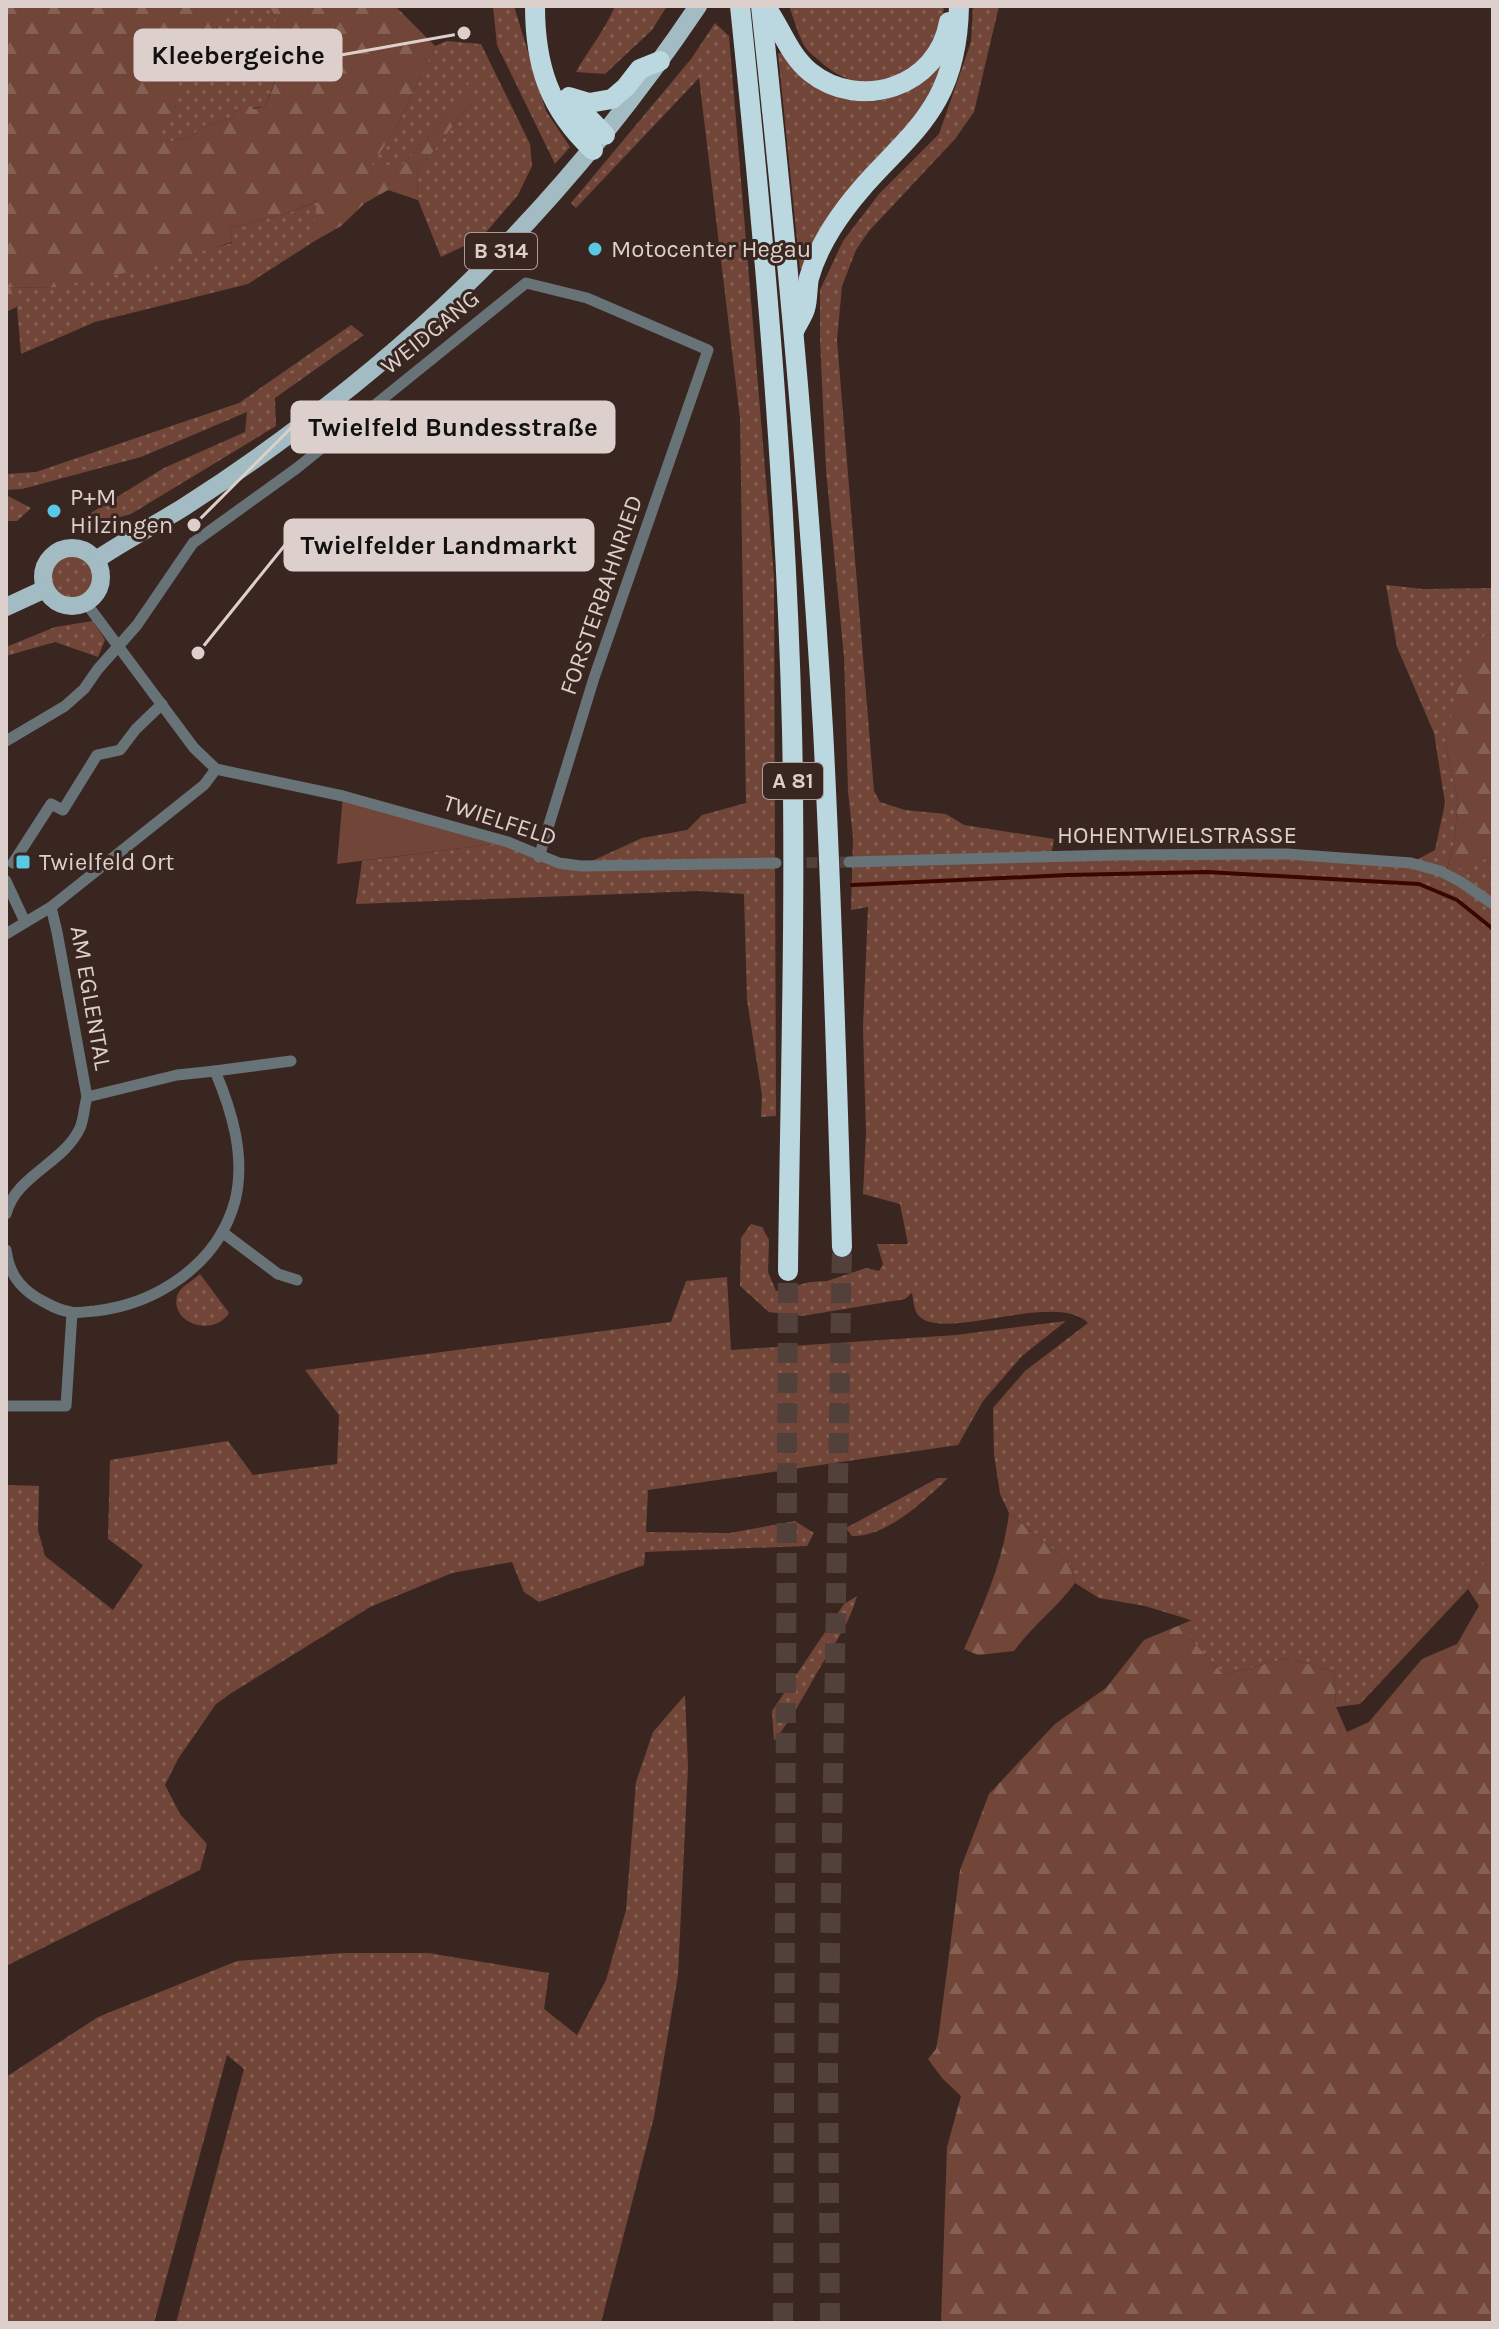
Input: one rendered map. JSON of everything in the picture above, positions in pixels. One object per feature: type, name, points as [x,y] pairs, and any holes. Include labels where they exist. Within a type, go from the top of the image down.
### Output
[{"type":"highway","points":[[535,6],[546,87],[571,127],[599,142]]},
{"type":"highway","name":"A 81","points":[[740,6],[773,348],[790,668],[794,863],[788,1271]]},
{"type":"highway","points":[[763,6],[776,20],[787,45],[808,70],[837,87],[870,93],[888,90],[922,72],[943,42],[951,6]]},
{"type":"highway","name":"A 81","points":[[763,6],[794,331],[823,730],[842,1247]]},
{"type":"highway","points":[[794,331],[805,309],[813,266],[833,226],[847,206],[921,127],[940,97],[951,69],[959,6]]},
{"type":"highway","points":[[569,97],[589,103],[612,99],[640,69],[660,61]]},
{"type":"highway","points":[[543,67],[569,97],[599,142]]},
{"type":"main road","name":"B 314","points":[[96,560],[220,483],[338,398],[450,301],[516,235],[599,142],[698,6]]},
{"type":"main road","points":[[68,548],[84,550],[96,560],[100,584],[86,603],[62,605],[49,596],[43,580],[46,563],[59,551],[68,548]]},
{"type":"main road","points":[[6,607],[45,589]]},
{"type":"street","name":"WEIDGANG","points":[[120,646],[193,543],[297,468],[526,283],[587,298],[708,350]]},
{"type":"street","name":"FORSTERBAHNRIED","points":[[539,857],[594,678],[708,350]]},
{"type":"street","points":[[6,934],[51,907],[204,785],[216,769],[194,748],[86,603]]},
{"type":"street","points":[[6,741],[65,706],[84,689],[120,646]]},
{"type":"street","points":[[13,863],[51,804],[63,810],[97,755],[120,750],[162,704]]},
{"type":"street","name":"TWIELFELD","points":[[216,769],[343,796],[508,842],[539,857],[581,866],[776,863]]},
{"type":"street","name":"HOHENTWIELSTRASSE","points":[[849,862],[1287,854],[1411,863],[1454,878],[1493,904]]},
{"type":"street","points":[[6,881],[25,922]]},
{"type":"street","name":"AM EGLENTAL","points":[[6,1214],[10,1199],[55,1159],[79,1129],[87,1097],[51,907]]},
{"type":"street","name":"AM EGLENTAL","points":[[87,1097],[177,1075],[291,1061]]},
{"type":"street","points":[[6,1250],[7,1274],[28,1293],[50,1306],[72,1313],[141,1301],[178,1281],[203,1260],[222,1232],[235,1200],[238,1150],[231,1108],[215,1071]]},
{"type":"street","points":[[222,1232],[278,1274],[297,1280]]},
{"type":"street","points":[[6,1406],[66,1406],[72,1313]]},
{"type":"green space","points":[[6,6],[227,6],[215,31],[184,47],[176,56],[174,65],[180,87],[179,98],[161,137],[168,142],[189,137],[207,125],[231,118],[237,109],[246,104],[254,109],[264,107],[275,83],[281,43],[269,6],[395,6],[435,46],[396,128],[372,165],[403,165],[438,126],[471,81],[471,103],[417,172],[418,200],[388,190],[365,203],[341,226],[313,242],[317,201],[291,212],[230,228],[232,242],[144,269],[50,288],[10,287],[17,307],[6,312]]},
{"type":"green space","points":[[227,6],[269,6],[275,17],[280,56],[270,96],[264,107],[237,109],[231,118],[207,125],[189,137],[168,142],[160,137],[163,124],[176,106],[175,57],[184,46],[217,29],[220,16]]},
{"type":"green space","points":[[493,6],[514,6],[546,111],[570,147],[555,164],[497,45]]},
{"type":"green space","points":[[615,6],[667,6],[652,30],[605,74],[576,72],[602,31]]},
{"type":"green space","points":[[789,6],[944,6],[930,48],[917,64],[883,82],[863,82],[843,77],[805,47]]},
{"type":"green space","points":[[973,6],[999,6],[974,112],[955,139],[869,231],[856,250],[842,286],[837,340],[874,791],[880,802],[905,810],[946,814],[964,825],[1054,839],[1051,856],[1287,854],[1411,863],[1435,850],[1445,803],[1434,733],[1397,647],[1386,585],[1423,589],[1493,588],[1493,634],[1485,635],[1445,742],[1458,801],[1454,842],[1446,873],[1493,856],[1493,1557],[1489,1556],[1468,1589],[1360,1704],[1336,1707],[1334,1672],[1288,1658],[1224,1675],[1189,1637],[1191,1620],[1145,1606],[1099,1598],[1075,1583],[1068,1561],[1009,1513],[1000,1494],[994,1454],[993,1408],[1025,1371],[1088,1323],[1072,1314],[1049,1312],[946,1324],[927,1321],[916,1312],[912,1293],[905,1299],[802,1316],[769,1312],[740,1286],[741,1238],[751,1224],[762,1227],[769,1240],[768,1272],[776,1291],[827,1281],[866,1268],[879,1271],[883,1264],[877,1244],[908,1244],[900,1204],[863,1194],[866,1133],[863,1028],[868,907],[851,910],[853,838],[848,791],[844,657],[826,470],[820,290],[843,241],[879,194],[939,134],[971,42]]},
{"type":"green space","points":[[715,23],[729,36],[774,577],[776,1116],[761,1117],[762,1095],[747,1000],[744,894],[698,891],[356,904],[362,861],[508,842],[581,866],[642,838],[687,830],[702,815],[746,803],[740,418],[699,78],[576,208],[571,203],[691,59]]},
{"type":"green space","points":[[447,41],[481,44],[530,144],[532,166],[518,195],[481,238],[441,257],[418,200],[417,172],[471,103],[471,82],[403,165],[371,165],[396,128],[435,46]]},
{"type":"green space","points":[[778,53],[784,53],[827,91],[851,100],[868,101],[883,99],[911,87],[948,53],[925,107],[806,266],[800,269]]},
{"type":"green space","points":[[318,201],[313,242],[248,284],[95,322],[21,354],[17,307],[9,287],[50,288],[232,243],[230,228],[291,212]]},
{"type":"green space","points":[[351,325],[364,335],[275,398],[276,426],[131,514],[98,523],[86,516],[164,468],[245,432],[247,412],[141,457],[22,489],[6,490],[6,474],[36,472],[239,403]]},
{"type":"green space","points":[[6,495],[31,508],[17,521],[6,521]]},
{"type":"green space","points":[[72,554],[87,561],[94,576],[87,591],[72,598],[57,591],[50,576],[57,561]]},
{"type":"green space","points":[[93,621],[105,640],[98,657],[55,642],[6,656],[6,647],[55,627]]},
{"type":"green space","points":[[1493,634],[1493,856],[1446,874],[1454,842],[1458,801],[1445,742],[1460,678],[1486,635]]},
{"type":"green space","points":[[343,796],[508,842],[337,864]]},
{"type":"green space","points":[[200,1274],[229,1313],[213,1325],[204,1326],[186,1320],[177,1306],[181,1289]]},
{"type":"green space","points":[[727,1277],[731,1350],[956,1335],[1066,1321],[1022,1356],[983,1401],[958,1445],[648,1490],[646,1532],[730,1533],[795,1521],[814,1533],[807,1546],[645,1552],[644,1565],[539,1602],[524,1592],[512,1562],[452,1573],[370,1607],[216,1704],[178,1759],[165,1785],[180,1814],[207,1844],[200,1870],[6,1966],[6,1485],[39,1486],[38,1530],[45,1556],[113,1610],[143,1565],[108,1539],[110,1460],[228,1441],[253,1475],[337,1464],[339,1415],[305,1370],[671,1322],[686,1281]]},
{"type":"green space","points":[[938,1478],[948,1478],[916,1507],[891,1524],[865,1535],[852,1536],[846,1528]]},
{"type":"green space","points":[[1009,1513],[1068,1561],[1075,1583],[1014,1651],[978,1655],[964,1649],[997,1566]]},
{"type":"green space","points":[[1489,1555],[1493,1557],[1493,2323],[941,2323],[947,2147],[961,2096],[928,2059],[936,2049],[939,2032],[960,1870],[989,1794],[1055,1724],[1106,1688],[1144,1640],[1192,1620],[1189,1637],[1224,1675],[1288,1658],[1334,1672],[1336,1707],[1347,1732],[1369,1722],[1422,1659],[1457,1644],[1479,1606],[1468,1589]]},
{"type":"green space","points":[[857,1596],[842,1632],[774,1741],[772,1711],[844,1604]]},
{"type":"green space","points":[[685,1695],[688,1767],[678,1975],[654,2117],[601,2323],[176,2323],[244,2069],[227,2055],[154,2323],[6,2323],[6,2077],[98,2017],[237,1961],[343,1953],[428,1953],[549,1973],[544,2009],[577,2035],[606,1980],[626,1910],[636,1782],[653,1732]]},
{"type":"waterway","points":[[852,885],[1207,872],[1419,884],[1457,900],[1493,929]]},
{"type":"tunnel","points":[[790,863],[849,862]]},
{"type":"tunnel","points":[[830,2323],[828,2069],[842,1247]]},
{"type":"tunnel","points":[[783,2323],[788,1271]]},
{"type":"place","name":"Kleebergeiche","points":[[464,33]]},
{"type":"place","name":"Motocenter Hegau","points":[[595,249]]},
{"type":"place","name":"P+M Hilzingen","points":[[54,511]]},
{"type":"place","name":"Twielfeld Bundesstraße","points":[[194,525]]},
{"type":"place","name":"Twielfelder Landmarkt","points":[[198,653]]},
{"type":"place","name":"Twielfeld Ort","points":[[23,862]]}]
